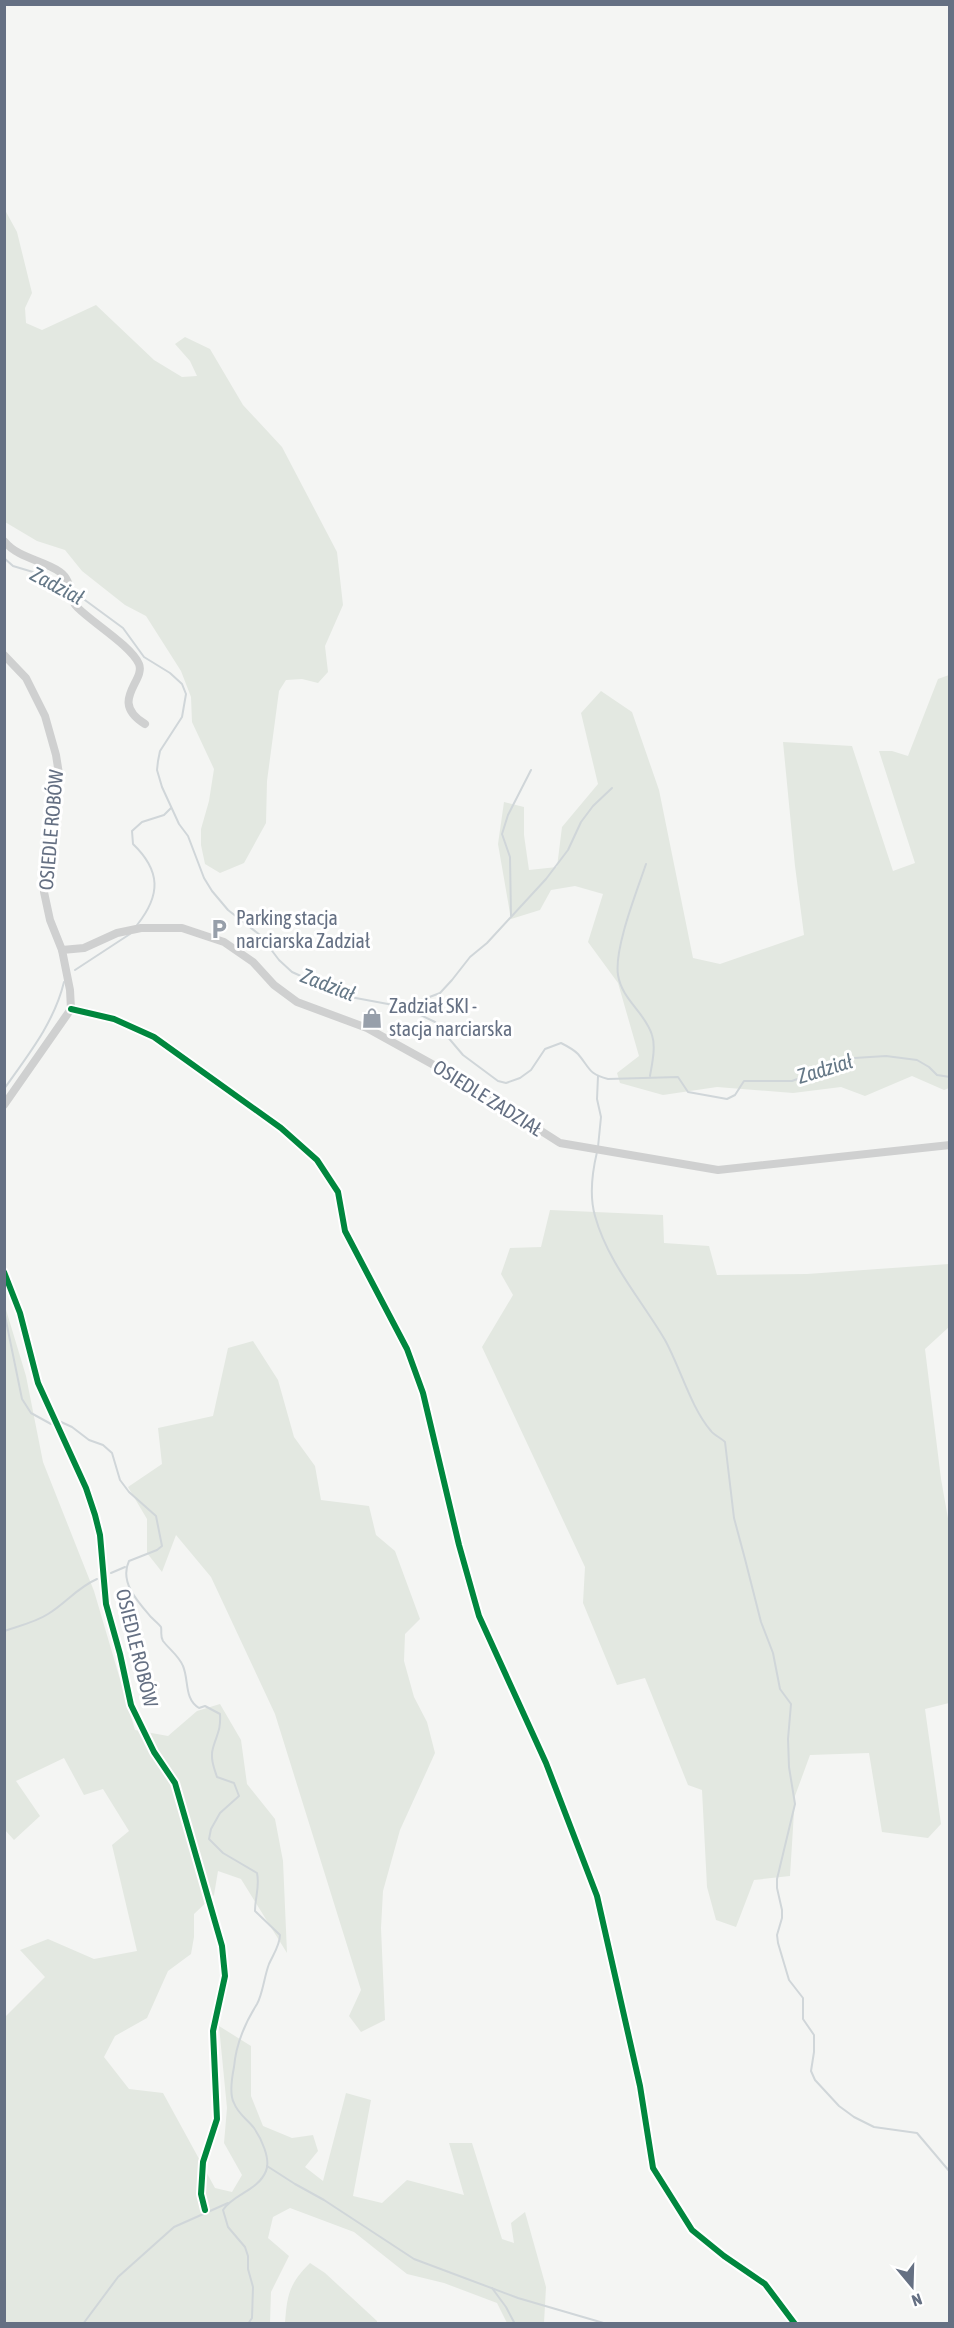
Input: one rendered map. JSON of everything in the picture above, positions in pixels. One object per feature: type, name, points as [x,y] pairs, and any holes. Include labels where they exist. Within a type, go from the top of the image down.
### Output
[{"type":"street","points":[[4,541],[9,547],[66,577],[74,604],[128,650],[139,664],[140,668],[130,692],[129,701],[131,710],[138,720],[145,724]]},
{"type":"street","name":"OSIEDLE ROBÓW","points":[[4,655],[26,678],[45,716],[56,755],[59,774],[48,837],[44,892],[50,920],[62,950],[70,990],[71,1009]]},
{"type":"street","name":"OSIEDLE ZADZIAŁ","points":[[62,950],[93,946],[122,932],[141,928],[182,928],[224,942],[253,962],[274,985],[297,1002],[367,1028],[468,1083],[560,1143],[718,1170],[950,1145]]},
{"type":"street","points":[[4,1105],[71,1009],[114,1019],[154,1037],[281,1128],[317,1160],[338,1192],[345,1231],[407,1349],[423,1393],[459,1545],[479,1616],[546,1762],[597,1896],[640,2086],[653,2169],[692,2230],[724,2256],[765,2284],[795,2324]]},
{"type":"street","name":"OSIEDLE ROBÓW","points":[[4,1272],[20,1313],[38,1383],[86,1488],[95,1515],[100,1535],[106,1604],[120,1654],[130,1705],[154,1752],[175,1783],[222,1946],[225,1976],[213,2031],[217,2119],[203,2162],[201,2194],[205,2210]]},
{"type":"shaded area","points":[[5,210],[17,232],[32,293],[25,308],[26,323],[42,330],[96,305],[154,360],[182,377],[197,376],[190,361],[175,344],[185,337],[210,349],[243,405],[282,447],[337,552],[343,605],[325,646],[328,672],[318,683],[302,679],[286,680],[279,691],[267,781],[266,823],[244,863],[220,873],[205,864],[201,845],[201,829],[209,801],[214,769],[192,722],[191,697],[181,671],[146,616],[125,605],[82,571],[65,550],[37,541],[5,522]]},
{"type":"shaded area","points":[[949,675],[949,1088],[944,1090],[912,1076],[865,1096],[841,1087],[793,1093],[717,1087],[663,1095],[620,1083],[617,1073],[639,1056],[618,983],[588,942],[603,894],[575,886],[551,890],[540,910],[511,919],[498,844],[504,802],[524,807],[524,835],[529,870],[557,867],[562,827],[598,784],[581,713],[601,691],[632,712],[659,790],[693,958],[720,964],[804,935],[783,742],[852,746],[893,871],[915,863],[879,751],[892,751],[908,756],[938,679]]},
{"type":"shaded area","points":[[550,1210],[663,1215],[664,1243],[709,1246],[717,1275],[807,1274],[949,1264],[949,1327],[925,1349],[941,1479],[949,1524],[949,1703],[925,1709],[941,1824],[928,1838],[882,1832],[869,1753],[810,1755],[795,1796],[790,1876],[754,1880],[736,1927],[716,1920],[707,1887],[702,1790],[688,1785],[645,1678],[617,1685],[583,1603],[585,1567],[482,1347],[513,1295],[501,1274],[510,1248],[541,1247]]},
{"type":"shaded area","points":[[4,1303],[26,1376],[43,1462],[94,1591],[135,1730],[168,1736],[197,1711],[220,1704],[241,1740],[247,1784],[275,1819],[283,1861],[287,1953],[241,1879],[218,1871],[214,1895],[194,1914],[191,1954],[168,1971],[147,2018],[115,2036],[104,2057],[129,2089],[163,2093],[215,2188],[232,2192],[242,2175],[224,2143],[227,2108],[219,2026],[251,2046],[251,2096],[263,2126],[292,2138],[313,2135],[318,2151],[305,2167],[323,2181],[346,2093],[371,2100],[353,2196],[382,2203],[407,2180],[464,2195],[449,2143],[472,2143],[502,2239],[514,2243],[511,2223],[525,2212],[546,2287],[544,2323],[507,2323],[497,2303],[444,2283],[407,2274],[354,2232],[290,2208],[273,2217],[268,2238],[289,2256],[271,2292],[270,2323],[5,2323],[5,2017],[45,1977],[20,1950],[48,1939],[94,1959],[137,1951],[112,1845],[129,1831],[103,1789],[84,1795],[64,1758],[16,1781],[40,1816],[14,1840],[5,1830]]},
{"type":"shaded area","points":[[253,1341],[278,1380],[294,1437],[315,1466],[321,1500],[369,1506],[376,1535],[395,1551],[420,1619],[405,1634],[404,1661],[414,1697],[427,1722],[435,1753],[400,1830],[383,1891],[381,1928],[385,2020],[361,2032],[349,2016],[361,1990],[275,1714],[211,1577],[176,1535],[162,1572],[147,1553],[147,1519],[128,1487],[162,1464],[158,1428],[213,1416],[228,1348]]},
{"type":"shaded area","points":[[310,2263],[325,2273],[377,2323],[285,2323],[290,2290]]},
{"type":"waterway","name":"Zadział","points":[[4,558],[13,566],[43,575],[53,584],[66,588]]},
{"type":"waterway","name":"Zadział","points":[[74,592],[123,628],[144,657],[170,673],[182,684],[186,694],[182,717],[160,751],[158,761],[157,770],[162,787],[179,824],[188,836],[204,878],[212,891],[228,910],[260,935],[279,960],[292,972],[345,996],[404,1007],[435,1022],[463,1055],[498,1081],[506,1083],[520,1078],[531,1070],[545,1049],[561,1043],[576,1053],[590,1070],[601,1077],[608,1079],[678,1077],[688,1092],[727,1099],[735,1095],[744,1081],[792,1081],[854,1058],[886,1056],[917,1060],[937,1075],[950,1077]]},
{"type":"waterway","points":[[511,916],[510,857],[502,834],[508,815],[531,770]]},
{"type":"waterway","points":[[406,1006],[440,993],[470,957],[487,943],[546,879],[568,850],[581,822],[593,806],[612,788]]},
{"type":"waterway","points":[[137,925],[150,903],[154,893],[154,883],[149,864],[133,844],[132,831],[142,822],[164,815],[171,808]]},
{"type":"waterway","points":[[646,864],[619,950],[618,975],[624,992],[644,1019],[652,1035],[654,1050],[650,1076]]},
{"type":"waterway","points":[[75,970],[130,934]]},
{"type":"waterway","points":[[4,1089],[47,1025],[64,982]]},
{"type":"waterway","points":[[598,1076],[597,1099],[601,1117],[598,1147]]},
{"type":"waterway","points":[[597,1152],[593,1176],[593,1208],[608,1249],[665,1340],[697,1411],[711,1431],[725,1442],[734,1518],[761,1622],[773,1653],[780,1689],[791,1704],[788,1739],[789,1767],[795,1804],[777,1879],[782,1910],[777,1935],[789,1980],[803,1998],[803,2019],[814,2035],[811,2071],[815,2080],[839,2106],[854,2117],[874,2127],[917,2133],[950,2172]]},
{"type":"waterway","points":[[4,1311],[22,1399],[31,1413],[51,1424]]},
{"type":"waterway","points":[[59,1421],[72,1427],[89,1440],[103,1445],[112,1453],[120,1480],[129,1492],[156,1516],[162,1546],[129,1561],[126,1576],[128,1584],[141,1605],[161,1627],[163,1641],[181,1662],[191,1700],[199,1708],[205,1706],[220,1714],[219,1728],[212,1752],[213,1763],[217,1777],[234,1783],[239,1796],[220,1813],[211,1829],[209,1839],[223,1853],[257,1873],[255,1911],[280,1935],[278,1946],[267,1969],[259,2000],[239,2042],[231,2085],[232,2099],[240,2113],[257,2132],[267,2161],[266,2171],[262,2178],[223,2210],[228,2227],[245,2247],[248,2256],[248,2269],[253,2287],[252,2318],[248,2324]]},
{"type":"waterway","points":[[111,1573],[125,1567]]},
{"type":"waterway","points":[[4,1631],[43,1617],[97,1579]]},
{"type":"waterway","points":[[267,2166],[414,2259],[518,2298],[607,2324]]},
{"type":"waterway","points":[[83,2324],[118,2277],[174,2227],[228,2203]]},
{"type":"waterway","points":[[492,2288],[515,2324]]},
{"type":"cycle path","points":[[71,1009],[114,1019],[154,1037],[281,1128],[317,1160],[338,1192],[345,1231],[407,1349],[423,1393],[459,1545],[479,1616],[546,1763],[597,1896],[640,2086],[653,2168],[692,2230],[724,2256],[765,2284],[795,2324]]},
{"type":"cycle path","points":[[4,1272],[20,1313],[38,1383],[86,1488],[95,1515],[100,1535],[106,1604],[131,1705],[154,1752],[175,1783],[222,1946],[225,1976],[213,2031],[217,2119],[203,2162],[201,2194],[205,2210]]},
{"type":"place","name":"Parking stacja narciarska Zadział","points":[[219,929]]},
{"type":"place","name":"Zadział SKI - stacja narciarska","points":[[372,1018]]}]
